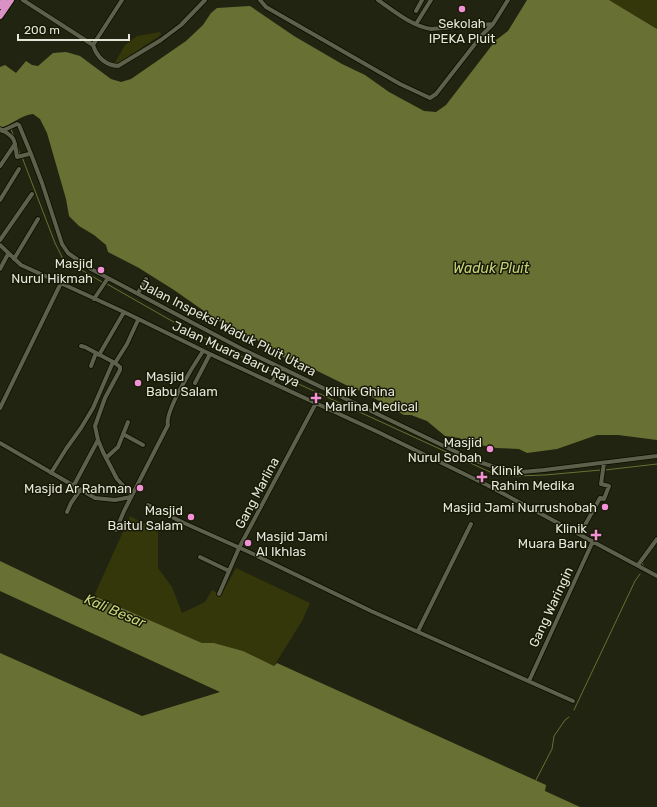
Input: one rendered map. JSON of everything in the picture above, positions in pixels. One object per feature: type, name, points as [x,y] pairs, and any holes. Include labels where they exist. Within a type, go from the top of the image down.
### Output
[{"type":"highway","points":[[0,6],[4,0]]},
{"type":"highway","points":[[0,16],[11,0]]},
{"type":"street","points":[[23,0],[93,45],[99,58],[115,66],[120,66],[181,26],[205,0]]},
{"type":"street","points":[[93,45],[122,0]]},
{"type":"street","points":[[260,0],[266,7],[355,59],[400,84],[428,97],[432,97],[436,94],[482,35],[493,24],[508,0]]},
{"type":"street","points":[[378,0],[414,23],[432,29],[493,24]]},
{"type":"street","points":[[416,11],[422,0]]},
{"type":"street","points":[[414,23],[431,0]]},
{"type":"street","name":"Jalan Inspeksi Waduk Pluit Utara","points":[[1,130],[17,124],[19,125],[42,183],[62,244],[68,253],[91,269],[138,293],[198,327],[473,460],[507,471],[522,472],[657,456]]},
{"type":"street","points":[[1,130],[10,134],[14,140],[17,157],[30,154]]},
{"type":"street","points":[[0,166],[15,144]]},
{"type":"street","points":[[0,200],[20,169]]},
{"type":"street","points":[[0,240],[32,194]]},
{"type":"street","points":[[14,259],[38,219]]},
{"type":"street","name":"Jalan Muara Baru Raya","points":[[0,245],[21,265],[124,312],[203,351],[272,382],[487,485],[657,576]]},
{"type":"street","points":[[0,269],[8,254]]},
{"type":"street","points":[[94,299],[108,278]]},
{"type":"street","points":[[138,293],[146,279]]},
{"type":"street","points":[[0,408],[61,283]]},
{"type":"street","points":[[90,366],[124,312]]},
{"type":"street","points":[[51,473],[93,408],[114,363],[138,320]]},
{"type":"street","points":[[81,346],[119,366],[120,370],[105,398],[95,426],[98,440],[117,479],[132,496]]},
{"type":"street","points":[[116,530],[168,425],[167,422],[174,401],[203,351]]},
{"type":"street","points":[[195,383],[210,354]]},
{"type":"street","points":[[272,382],[281,368]]},
{"type":"street","name":"Gang Marlina","points":[[219,594],[239,548],[316,403]]},
{"type":"street","points":[[106,458],[118,447],[128,422]]},
{"type":"street","points":[[123,434],[144,445]]},
{"type":"street","points":[[74,487],[98,440]]},
{"type":"street","points":[[0,443],[74,487],[97,498],[115,500],[132,496]]},
{"type":"street","points":[[580,534],[600,498],[604,499],[609,486],[601,484],[604,462]]},
{"type":"street","points":[[67,512],[80,490]]},
{"type":"street","points":[[148,505],[371,611],[573,701]]},
{"type":"street","points":[[418,632],[471,524]]},
{"type":"street","points":[[638,565],[657,538]]},
{"type":"street","name":"Gang Waringin","points":[[529,681],[594,541]]},
{"type":"street","points":[[200,557],[229,571]]},
{"type":"shaded area","points":[[609,0],[657,0],[657,29]]},
{"type":"shaded area","points":[[160,32],[161,35],[120,62],[114,64],[125,45],[137,36]]},
{"type":"shaded area","points":[[130,516],[158,531],[158,568],[172,587],[182,613],[205,602],[212,590],[221,595],[236,568],[310,603],[302,621],[274,666],[243,651],[214,643],[202,643],[94,596]]},
{"type":"water","name":"Waduk Pluit","points":[[527,0],[609,0],[657,29],[657,440],[618,435],[597,435],[557,449],[527,453],[519,449],[496,448],[470,443],[459,438],[445,436],[427,421],[411,415],[404,415],[365,393],[299,362],[285,358],[259,341],[242,335],[235,329],[214,318],[139,268],[108,252],[106,245],[94,235],[79,226],[69,216],[66,199],[47,133],[40,119],[33,114],[20,118],[9,125],[0,128],[0,67],[5,65],[16,73],[26,61],[32,65],[38,66],[53,53],[66,52],[80,56],[111,79],[121,82],[131,79],[186,41],[203,25],[211,13],[217,8],[250,6],[294,36],[342,64],[365,75],[389,92],[424,111],[436,112],[446,105],[496,40],[508,31]]},
{"type":"water","name":"Kali Besar","points":[[0,561],[90,604],[94,596],[202,643],[214,643],[243,651],[274,666],[277,663],[546,785],[545,791],[580,807],[0,807],[0,653],[142,716],[220,692],[0,591]]},
{"type":"waterway","points":[[11,129],[14,137]]},
{"type":"waterway","points":[[17,146],[20,154]]},
{"type":"waterway","points":[[22,157],[55,243],[63,259],[102,282]]},
{"type":"waterway","points":[[107,284],[186,329],[275,373]]},
{"type":"waterway","points":[[279,375],[490,472],[515,476],[601,470]]},
{"type":"waterway","points":[[605,470],[657,464]]},
{"type":"waterway","points":[[643,562],[642,564],[644,567]]},
{"type":"waterway","points":[[574,710],[635,581],[640,574]]},
{"type":"waterway","points":[[536,780],[552,749],[554,736],[565,720],[569,717]]},
{"type":"place","name":"Sekolah IPEKA Pluit","points":[[462,9]]},
{"type":"place","name":"Masjid Nurul Hikmah","points":[[101,270]]},
{"type":"place","name":"Masjid Babu Salam","points":[[138,383]]},
{"type":"place","name":"Klinik Ghina Marlina Medical","points":[[316,398]]},
{"type":"place","name":"Masjid Nurul Sobah","points":[[490,449]]},
{"type":"place","name":"Klinik Rahim Medika","points":[[482,477]]},
{"type":"place","name":"Masjid Ar Rahman","points":[[140,488]]},
{"type":"place","name":"Masjid Jami Nurrushobah","points":[[605,507]]},
{"type":"place","name":"Masjid Baitul Salam","points":[[191,517]]},
{"type":"place","name":"Klinik Muara Baru","points":[[596,535]]},
{"type":"place","name":"Masjid Jami Al Ikhlas","points":[[248,543]]}]
